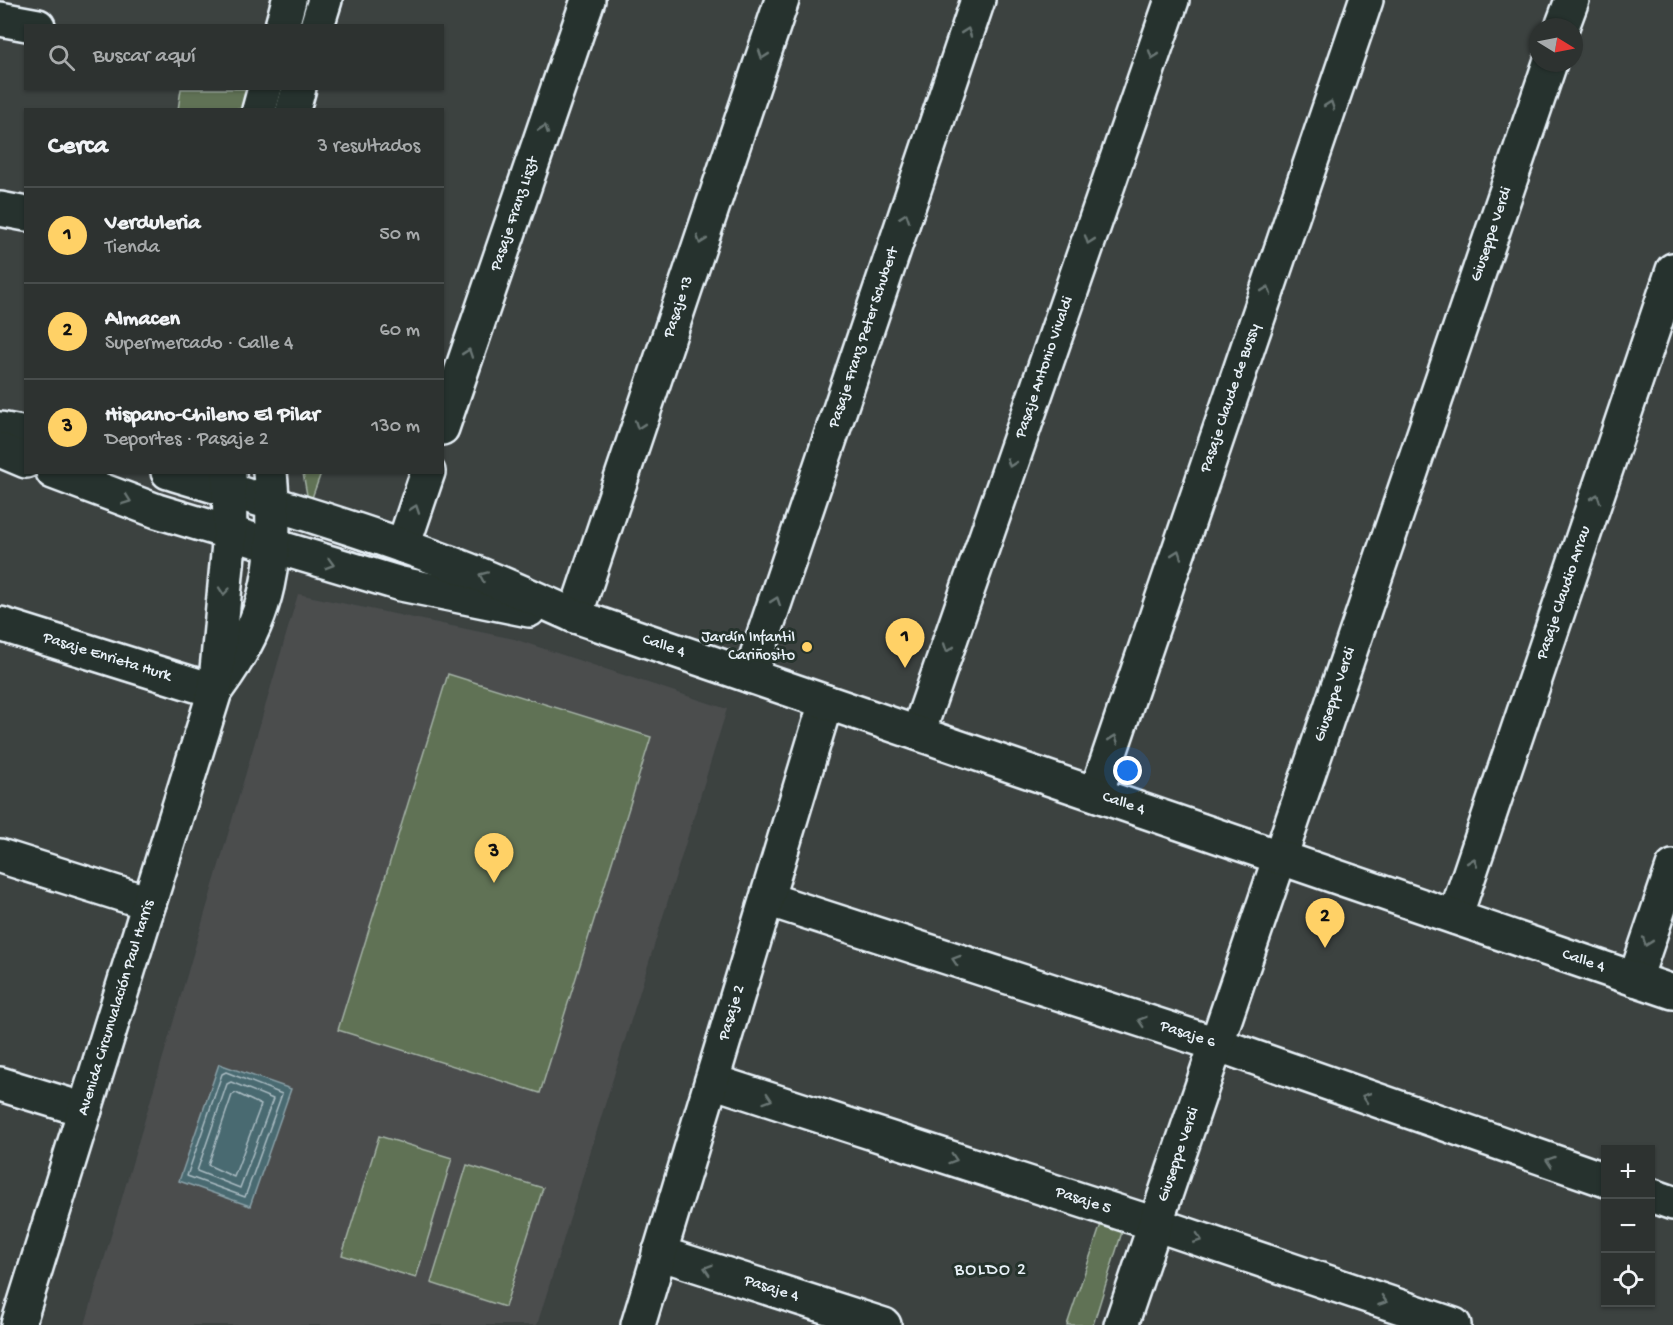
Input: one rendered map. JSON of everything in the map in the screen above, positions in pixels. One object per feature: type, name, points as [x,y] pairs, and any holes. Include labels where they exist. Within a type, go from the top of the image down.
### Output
[{"type":"street","points":[[283,24],[289,0]]},
{"type":"street","points":[[318,24],[325,0]]},
{"type":"street","name":"Pasaje Franz Liszt","points":[[444,423],[588,0]]},
{"type":"street","name":"Pasaje 13","points":[[575,616],[782,0]]},
{"type":"street","name":"Pasaje Franz Peter Schubert","points":[[750,676],[978,0]]},
{"type":"street","name":"Pasaje Antonio Vivaldi","points":[[918,733],[1172,0]]},
{"type":"street","name":"Pasaje Claude de Bussy","points":[[1096,794],[1366,0]]},
{"type":"street","points":[[1565,18],[1572,0]]},
{"type":"street","points":[[0,19],[27,24]]},
{"type":"street","name":"Giuseppe Verdi","points":[[1121,1325],[1547,72]]},
{"type":"street","points":[[260,108],[264,90]]},
{"type":"street","points":[[294,108],[298,90]]},
{"type":"street","points":[[0,209],[24,214]]},
{"type":"street","name":"Pasaje Claudio Arrau","points":[[1455,917],[1673,270]]},
{"type":"street","points":[[0,429],[24,434]]},
{"type":"street","points":[[0,450],[24,460]]},
{"type":"street","name":"Calle 4","points":[[58,474],[157,511],[422,589],[484,602],[575,616]]},
{"type":"street","name":"Calle 4","points":[[182,474],[271,488],[403,546],[460,567],[575,616],[1673,992]]},
{"type":"street","points":[[403,546],[427,474]]},
{"type":"street","name":"Avenida Circunvalación Paul Harris","points":[[18,1325],[215,691],[230,533],[229,481]]},
{"type":"street","name":"Avenida Circunvalación Paul Harris","points":[[215,691],[234,665],[251,633],[270,575],[274,547],[271,488]]},
{"type":"street","name":"Pasaje Enrieta Hurk","points":[[0,624],[215,691]]},
{"type":"street","name":"Pasaje 2","points":[[638,1325],[826,702]]},
{"type":"street","points":[[0,856],[149,903]]},
{"type":"street","points":[[1635,979],[1673,867]]},
{"type":"street","name":"Pasaje 6","points":[[767,899],[1216,1044],[1601,1179]]},
{"type":"street","name":"Pasaje 5","points":[[712,1081],[1155,1224],[1454,1325]]},
{"type":"street","points":[[0,1084],[85,1110]]},
{"type":"street","points":[[1655,1197],[1673,1203]]},
{"type":"street","name":"Pasaje 4","points":[[659,1253],[884,1325]]},
{"type":"street","points":[[0,1321],[12,1325]]},
{"type":"shaded area","points":[[298,594],[514,639],[727,709],[537,1325],[85,1325]]},
{"type":"green space","points":[[181,90],[254,90],[248,108],[178,108]]},
{"type":"green space","points":[[303,474],[321,474],[309,506]]},
{"type":"green space","points":[[448,674],[651,737],[540,1093],[338,1030]]},
{"type":"green space","points":[[379,1136],[452,1158],[416,1278],[342,1255]]},
{"type":"green space","points":[[467,1165],[543,1188],[505,1307],[431,1283]]},
{"type":"green space","points":[[1101,1224],[1122,1232],[1093,1325],[1067,1325]]},
{"type":"water","points":[[219,1064],[291,1089],[250,1206],[179,1181]]},
{"type":"place","name":"Jardín Infantil Cariñosito","points":[[807,647]]},
{"type":"place","name":"Verduleria","points":[[905,668]]},
{"type":"place","name":"Hispano-Chileno El Pilar","points":[[494,883]]},
{"type":"place","name":"Almacen","points":[[1325,948]]},
{"type":"district","name":"BOLDO 2","points":[[991,1270]]}]
